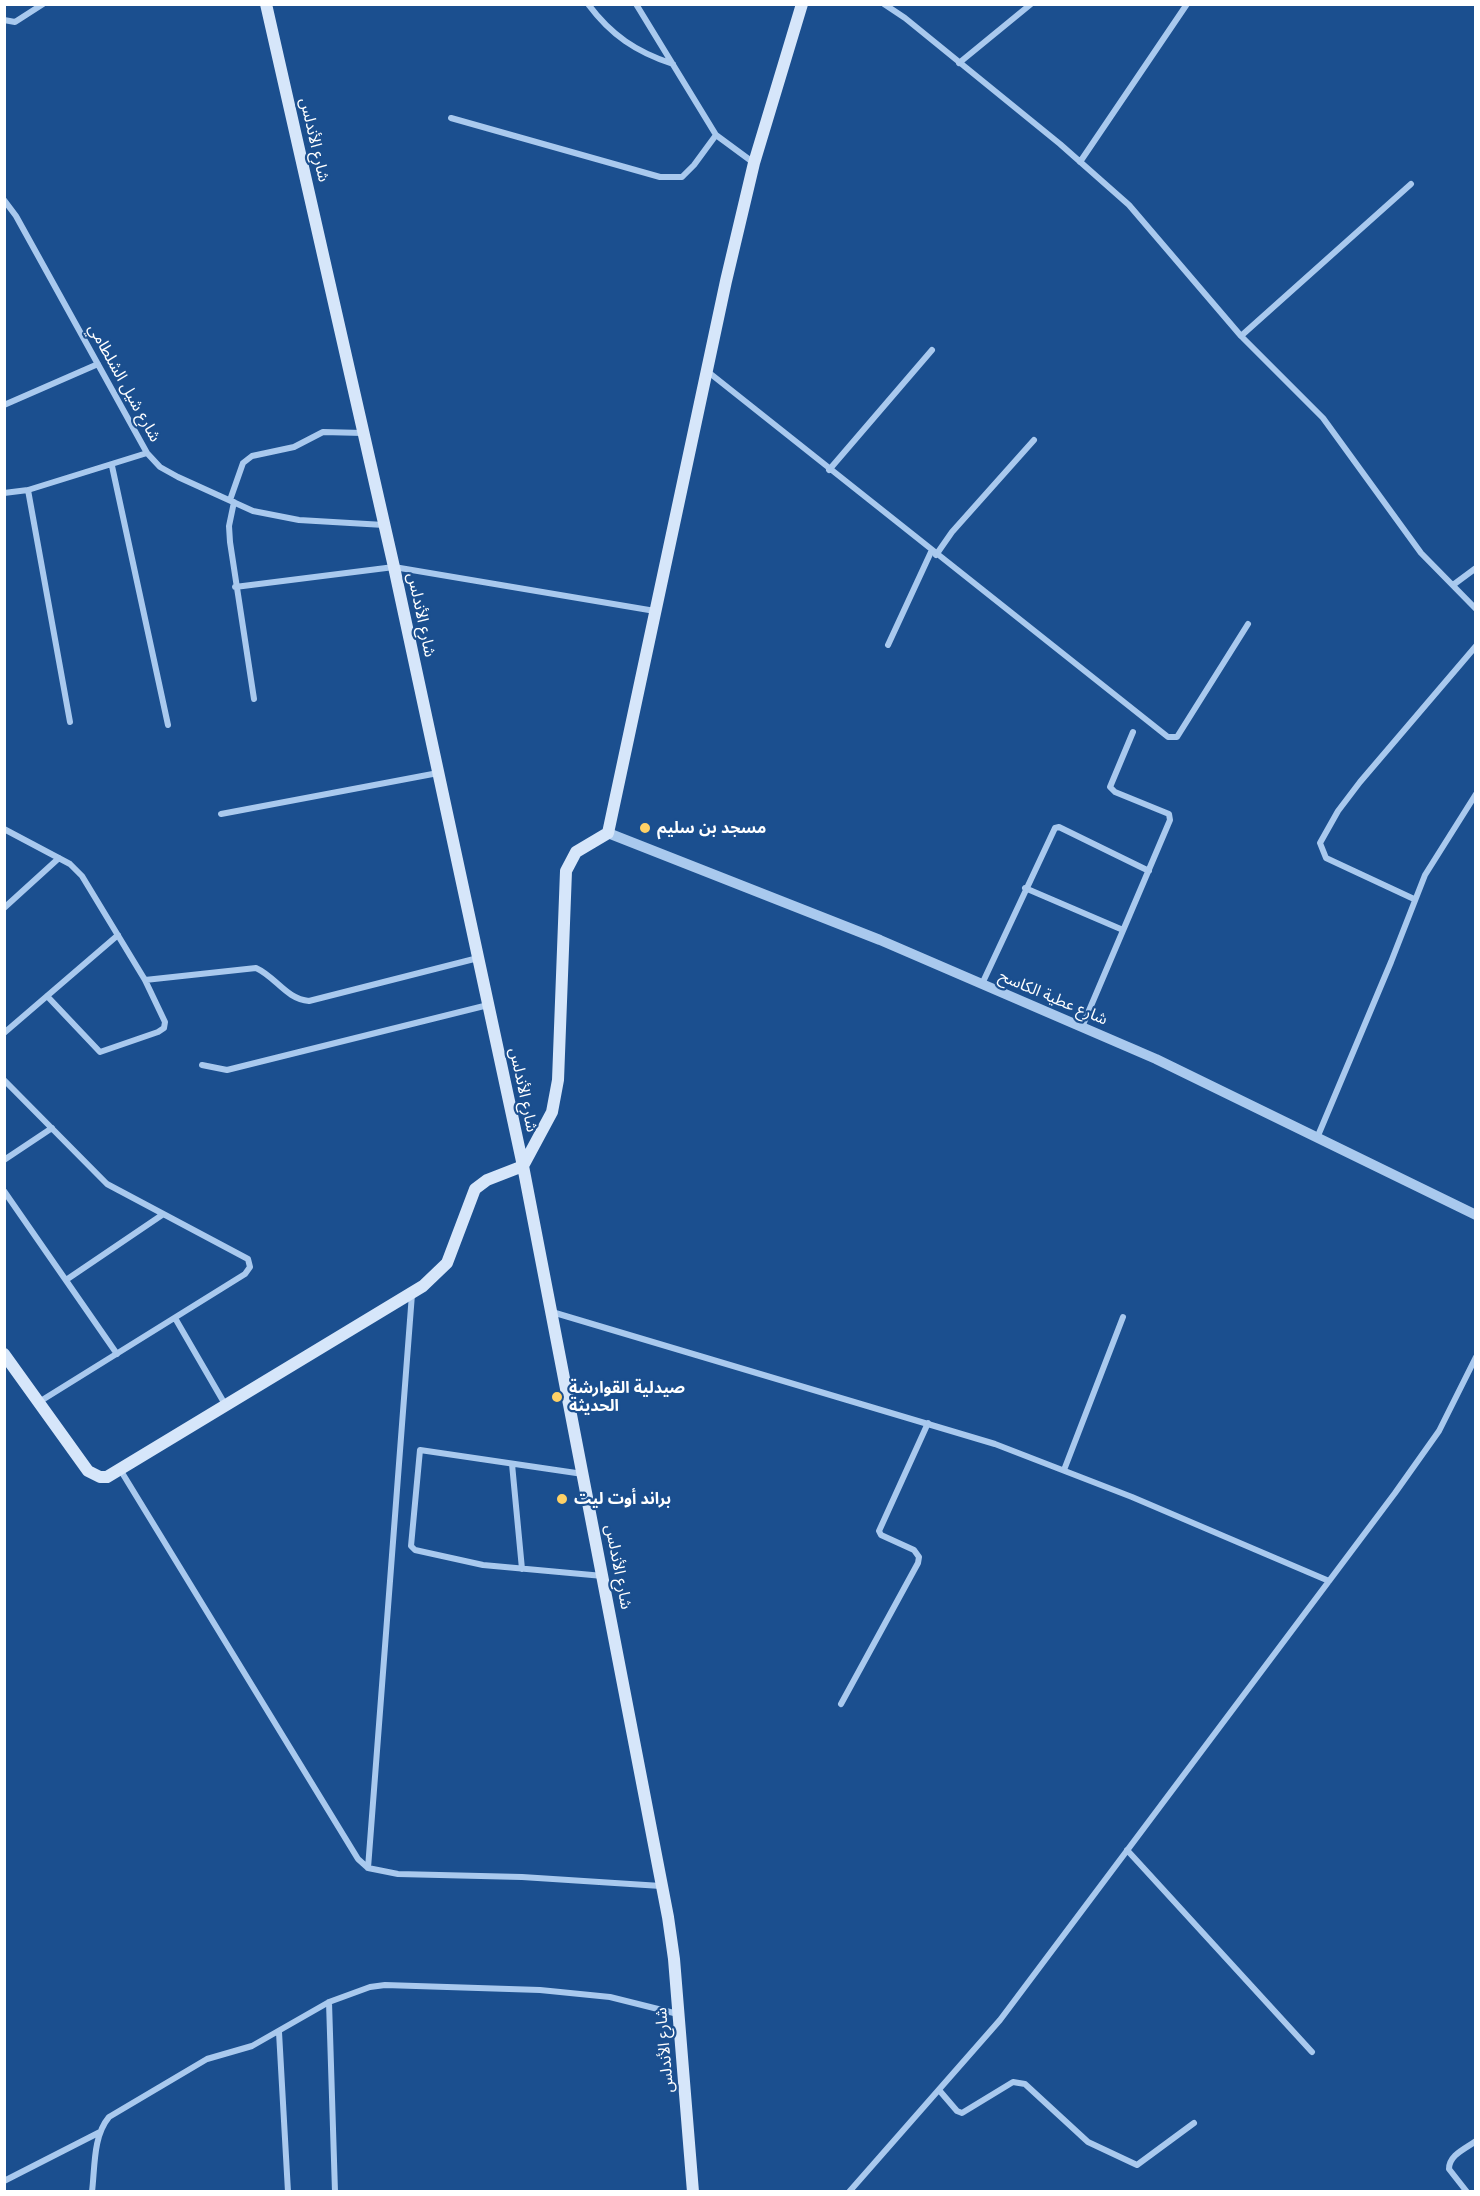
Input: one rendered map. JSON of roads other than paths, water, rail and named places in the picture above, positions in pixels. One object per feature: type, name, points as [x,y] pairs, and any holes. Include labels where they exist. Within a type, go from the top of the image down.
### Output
[{"type":"main road","name":"شارع الأندلس","points":[[266,4],[394,567],[523,1166],[552,1312],[674,1959],[693,2192]]},
{"type":"main road","points":[[4,1354],[88,1471],[100,1478],[121,1471],[412,1293],[436,1276],[447,1263],[475,1189],[487,1180],[523,1166],[552,1112],[558,1080],[566,871],[576,852],[608,832],[754,163],[802,4]]},
{"type":"street","points":[[4,20],[15,22],[43,4]]},
{"type":"street","points":[[588,4],[625,44],[646,55],[673,64]]},
{"type":"street","points":[[636,4],[716,135],[754,163]]},
{"type":"street","points":[[884,4],[1080,162],[1129,206],[1241,336],[1323,418],[1421,553],[1476,609]]},
{"type":"street","points":[[959,63],[1031,4]]},
{"type":"street","points":[[1080,162],[1187,4]]},
{"type":"street","points":[[451,118],[660,177],[682,177],[716,135]]},
{"type":"street","points":[[1241,336],[1411,184]]},
{"type":"street","name":"شارع شيل الشلطامي","points":[[4,200],[16,216],[147,453],[159,467],[252,511],[276,517],[384,525]]},
{"type":"street","points":[[829,470],[933,350]]},
{"type":"street","points":[[4,405],[98,364]]},
{"type":"street","points":[[707,371],[1168,737],[1177,737],[1248,624]]},
{"type":"street","points":[[254,699],[235,587],[229,526],[232,501],[243,463],[252,456],[294,447],[323,432],[363,433]]},
{"type":"street","points":[[888,645],[934,553],[1034,440]]},
{"type":"street","points":[[4,493],[28,490],[112,466],[147,453]]},
{"type":"street","points":[[112,466],[168,725]]},
{"type":"street","points":[[28,490],[69,722]]},
{"type":"street","points":[[235,587],[394,567],[513,585],[655,611]]},
{"type":"street","points":[[1453,585],[1476,568]]},
{"type":"street","points":[[1414,899],[1326,858],[1320,843],[1334,818],[1360,782],[1476,646]]},
{"type":"street","points":[[1082,1027],[1170,820],[1169,814],[1115,792],[1110,787],[1133,732]]},
{"type":"street","points":[[221,814],[438,773]]},
{"type":"street","points":[[1317,1138],[1425,875],[1476,794]]},
{"type":"street","points":[[982,984],[1051,831],[1059,827],[1149,871]]},
{"type":"street","points":[[4,829],[70,864],[82,876],[146,980],[165,1022],[164,1028],[105,1052],[96,1050],[47,996]]},
{"type":"street","name":"شارع عطية الكاسح","points":[[608,832],[880,940],[1156,1059],[1476,1215]]},
{"type":"street","points":[[4,908],[59,858]]},
{"type":"street","points":[[1025,888],[1123,930]]},
{"type":"street","points":[[4,1033],[118,935]]},
{"type":"street","points":[[146,980],[255,968],[265,972],[298,1000],[309,1001],[478,958]]},
{"type":"street","points":[[202,1065],[227,1070],[488,1005]]},
{"type":"street","points":[[4,1080],[108,1184],[162,1215],[248,1259],[250,1267],[245,1274],[39,1402]]},
{"type":"street","points":[[4,1160],[52,1128]]},
{"type":"street","points":[[4,1191],[117,1354]]},
{"type":"street","points":[[66,1280],[162,1215]]},
{"type":"street","points":[[368,1868],[412,1293]]},
{"type":"street","points":[[552,1312],[995,1444],[1064,1470],[1329,1581]]},
{"type":"street","points":[[1064,1470],[1123,1317]]},
{"type":"street","points":[[175,1318],[227,1406]]},
{"type":"street","points":[[853,2190],[1000,2020],[1329,1581],[1439,1431],[1476,1357]]},
{"type":"street","points":[[841,1704],[918,1563],[919,1557],[914,1550],[881,1535],[879,1531],[928,1424]]},
{"type":"street","points":[[583,1474],[419,1450],[411,1546],[415,1550],[483,1565],[603,1576]]},
{"type":"street","points":[[512,1464],[522,1569]]},
{"type":"street","points":[[121,1471],[358,1859],[368,1868],[398,1874],[522,1877],[662,1886]]},
{"type":"street","points":[[1127,1850],[1312,2052]]},
{"type":"street","points":[[92,2192],[100,2132],[109,2117],[207,2059],[238,2052],[279,2032],[329,2002],[352,1992],[385,1985],[540,1990],[610,1997],[678,2014]]},
{"type":"street","points":[[329,2002],[336,2192]]},
{"type":"street","points":[[279,2032],[288,2192]]},
{"type":"street","points":[[939,2090],[962,2114],[1013,2082],[1025,2084],[1088,2142],[1137,2165],[1194,2124]]},
{"type":"street","points":[[4,2181],[100,2132]]},
{"type":"street","points":[[1467,2192],[1449,2169],[1449,2165],[1454,2156],[1476,2141]]},
{"type":"place","name":"مسجد بن سليم","points":[[645,828]]},
{"type":"place","name":"صيدلية القوارشة الحديثة","points":[[557,1397]]},
{"type":"place","name":"براند أوت ليت","points":[[562,1499]]}]
